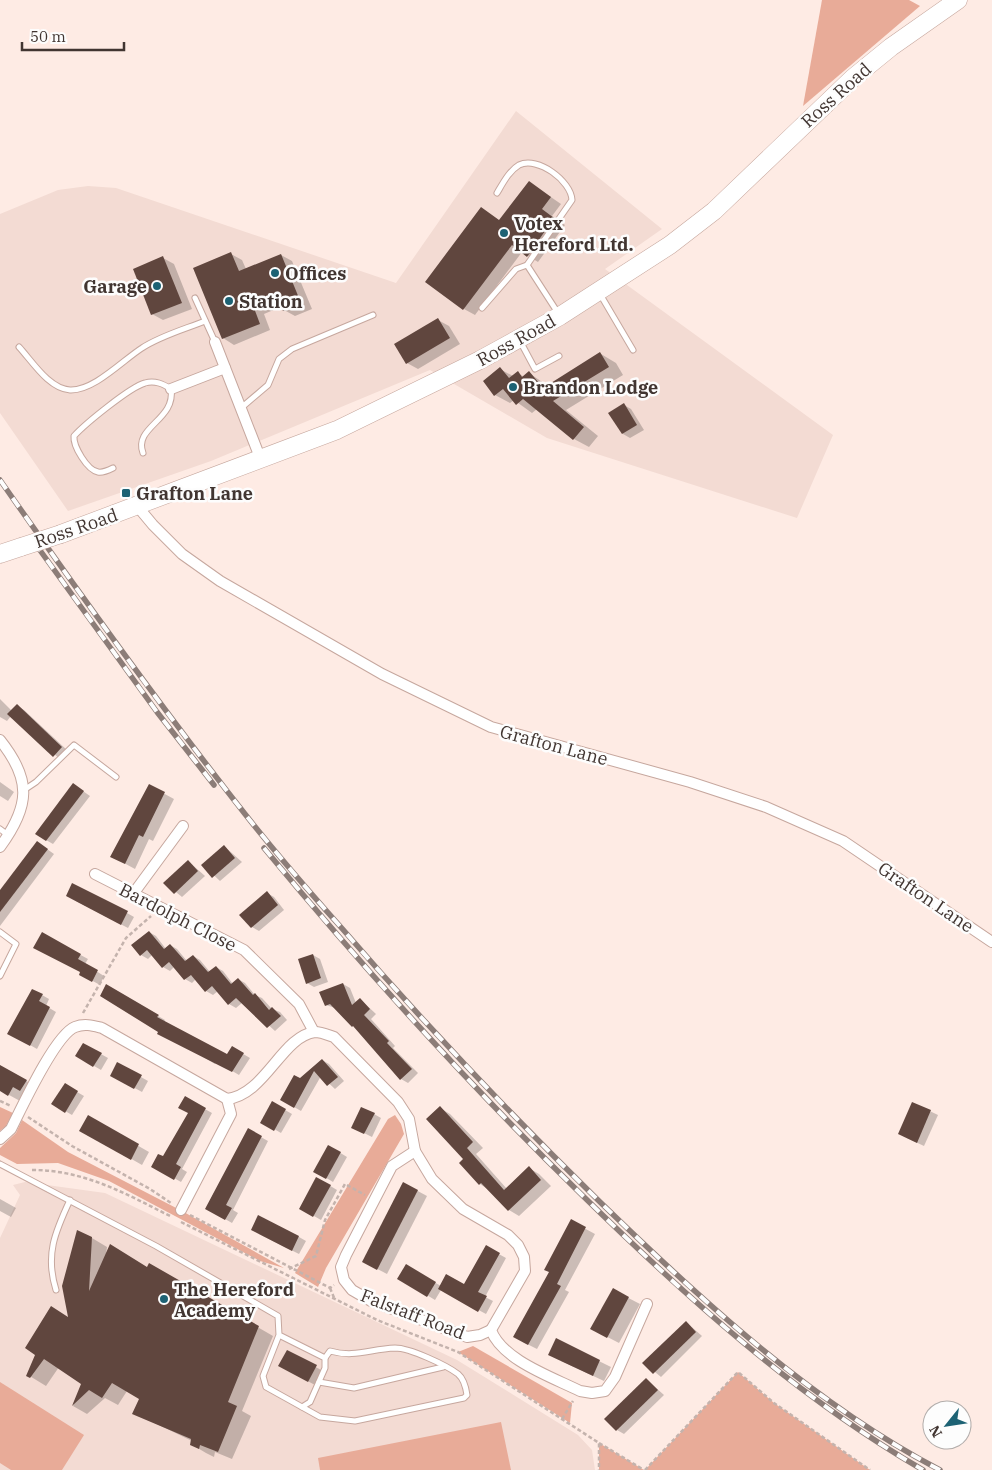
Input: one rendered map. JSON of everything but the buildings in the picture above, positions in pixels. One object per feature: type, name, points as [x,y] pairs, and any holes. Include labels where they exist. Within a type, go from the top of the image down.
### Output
[{"type":"highway","name":"Ross Road","points":[[0,554],[138,507],[337,430],[519,339],[560,316],[670,246],[714,211],[853,78],[892,47],[958,0]]},
{"type":"street","points":[[215,342],[261,460]]},
{"type":"street","points":[[171,389],[225,368]]},
{"type":"street","name":"Grafton Lane","points":[[138,507],[182,554],[220,581],[382,674],[491,727],[690,782],[775,811],[843,841],[992,942]]},
{"type":"street","points":[[0,740],[15,759],[22,775],[24,790],[20,808],[4,832],[0,847]]},
{"type":"street","points":[[133,894],[183,826]]},
{"type":"street","name":"Bardolph Close","points":[[95,874],[244,950],[299,1004],[314,1032]]},
{"type":"street","points":[[0,1139],[10,1129],[54,1049],[63,1036],[75,1027],[90,1025],[102,1028],[227,1099],[238,1098],[250,1089],[297,1040],[314,1032],[334,1037],[398,1102],[409,1119],[415,1151],[432,1179],[449,1198],[463,1209],[508,1235],[518,1245],[524,1257],[525,1271],[491,1330],[495,1340],[508,1354],[580,1391],[592,1393],[605,1391],[615,1377],[647,1304]]},
{"type":"street","points":[[181,1210],[231,1114],[227,1099]]},
{"type":"street","name":"Falstaff Road","points":[[415,1151],[392,1166],[341,1267],[344,1280],[352,1290],[371,1301],[468,1336],[480,1336],[491,1330]]},
{"type":"lane","points":[[482,308],[516,269],[527,265],[570,206],[571,194],[547,169],[537,164],[520,164],[512,171],[498,192]]},
{"type":"lane","points":[[527,265],[560,316]]},
{"type":"lane","points":[[599,292],[633,350]]},
{"type":"lane","points":[[195,298],[215,342]]},
{"type":"lane","points":[[241,409],[268,385],[279,359],[292,349],[373,315]]},
{"type":"lane","points":[[19,346],[49,380],[69,390],[82,388],[112,371],[143,347],[205,321]]},
{"type":"lane","points":[[519,339],[535,369],[559,356]]},
{"type":"lane","points":[[113,468],[103,472],[96,472],[91,469],[75,446],[74,436],[83,427],[141,385],[154,382],[164,384],[171,389],[171,401],[160,420],[142,437],[140,443],[143,453]]},
{"type":"lane","points":[[24,790],[36,782],[74,745],[116,778]]},
{"type":"lane","points":[[0,932],[16,944],[0,976]]},
{"type":"lane","points":[[0,1164],[156,1246],[278,1316],[279,1335],[263,1376],[266,1386],[302,1407],[320,1417],[355,1421],[464,1398],[467,1395],[463,1380],[458,1375],[405,1349],[388,1349],[360,1354],[330,1351],[326,1358],[325,1368],[310,1402],[302,1407]]},
{"type":"lane","points":[[56,1290],[51,1247],[55,1233],[70,1200]]},
{"type":"lane","points":[[279,1335],[326,1358]]},
{"type":"lane","points":[[319,1382],[354,1388],[443,1367]]},
{"type":"path","points":[[75,1027],[126,938],[159,908]]},
{"type":"path","points":[[24,1170],[57,1170],[106,1184],[335,1300],[377,1320],[458,1352],[644,1470],[738,1372],[774,1403],[870,1470]]},
{"type":"path","points":[[289,1268],[316,1256],[325,1220],[345,1184],[374,1200]]},
{"type":"path","points":[[330,1288],[335,1300]]},
{"type":"path","points":[[562,1419],[580,1391]]},
{"type":"path","points":[[599,1470],[600,1443]]},
{"type":"shaded area","points":[[822,0],[909,0],[920,6],[803,106]]},
{"type":"shaded area","points":[[516,111],[662,229],[605,269],[833,435],[797,518],[547,438],[430,370],[211,461],[68,511],[0,413],[0,214],[58,190],[88,186],[116,188],[396,283]]},
{"type":"shaded area","points":[[0,1107],[13,1113],[6,1126],[0,1131]]},
{"type":"shaded area","points":[[395,1115],[401,1124],[404,1134],[326,1268],[318,1287],[295,1273],[388,1119]]},
{"type":"shaded area","points":[[22,1120],[68,1152],[182,1211],[284,1268],[260,1261],[109,1181],[58,1163],[17,1164],[0,1155],[0,1148],[16,1133]]},
{"type":"shaded area","name":"The Hereford Academy","points":[[25,1182],[105,1193],[457,1360],[578,1435],[592,1450],[595,1470],[0,1470],[0,1238],[20,1195],[13,1185]]},
{"type":"shaded area","points":[[473,1346],[572,1403],[570,1423],[458,1352]]},
{"type":"shaded area","points":[[738,1372],[774,1403],[870,1470],[645,1470]]},
{"type":"shaded area","points":[[0,1382],[84,1435],[62,1470],[11,1470],[0,1463]]},
{"type":"shaded area","points":[[501,1422],[511,1470],[320,1470],[318,1458]]},
{"type":"shaded area","points":[[599,1443],[644,1470],[599,1470]]},
{"type":"railway","points":[[0,480],[120,649],[245,814],[370,961],[466,1066],[599,1201],[678,1276],[760,1348],[848,1414],[893,1444],[940,1470]]},
{"type":"railway","points":[[34,542],[157,712],[214,785]]},
{"type":"railway","points":[[264,848],[340,938],[458,1069],[540,1153],[662,1271],[787,1378],[876,1441],[923,1470]]},
{"type":"place","name":"Votex Hereford Ltd.","points":[[504,233]]},
{"type":"place","name":"Offices","points":[[275,273]]},
{"type":"place","name":"Garage","points":[[157,286]]},
{"type":"place","name":"Station","points":[[229,301]]},
{"type":"place","name":"Brandon Lodge","points":[[513,387]]},
{"type":"place","name":"Grafton Lane","points":[[126,493]]},
{"type":"place","name":"The Hereford Academy","points":[[164,1299]]}]
